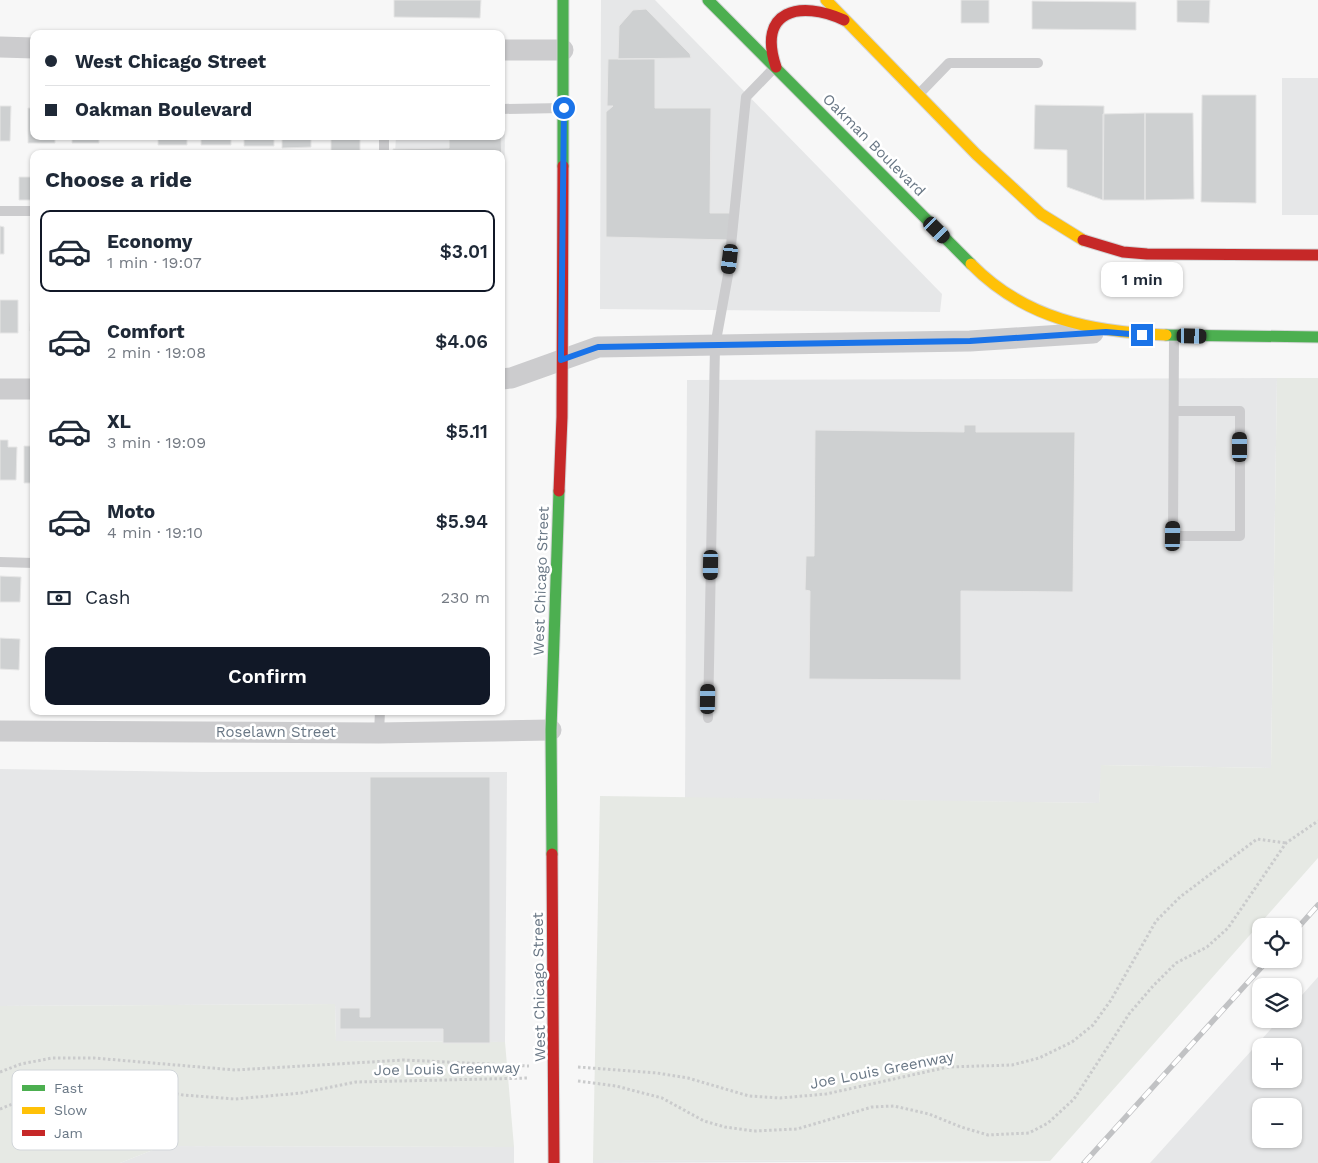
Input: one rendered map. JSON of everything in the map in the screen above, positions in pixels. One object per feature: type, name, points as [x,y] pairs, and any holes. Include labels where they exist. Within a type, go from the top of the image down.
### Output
[{"type":"street","name":"West Chicago Street","points":[[554,1163],[551,730],[561,427],[564,108],[563,0]]},
{"type":"street","name":"Oakman Boulevard","points":[[708,0],[991,282],[1019,301],[1049,316],[1106,332],[1318,337]]},
{"type":"street","points":[[826,0],[976,154],[1041,214],[1077,238],[1123,252],[1147,254],[1318,255]]},
{"type":"street","points":[[776,67],[770,40],[773,27],[781,17],[804,9],[818,10],[844,20]]},
{"type":"street","points":[[0,48],[30,48]]},
{"type":"street","points":[[505,50],[563,50]]},
{"type":"street","points":[[505,379],[598,347],[970,341],[1106,332]]},
{"type":"street","points":[[0,389],[30,389]]},
{"type":"street","name":"Roselawn Street","points":[[0,731],[380,733],[551,730]]},
{"type":"lane","points":[[918,94],[949,63],[1038,63]]},
{"type":"lane","points":[[708,718],[715,346],[728,275],[746,97],[776,67]]},
{"type":"lane","points":[[505,109],[564,108]]},
{"type":"lane","points":[[0,211],[30,211]]},
{"type":"lane","points":[[1174,335],[1173,536],[1240,536],[1240,411],[1175,411]]},
{"type":"lane","points":[[0,562],[30,562]]},
{"type":"lane","points":[[380,715],[380,733]]},
{"type":"path","name":"Joe Louis Greenway","points":[[0,1072],[21,1064],[52,1058],[94,1058],[234,1070],[404,1060],[554,1073],[662,1098],[704,1120],[725,1127],[754,1131],[798,1128],[872,1107],[894,1106],[929,1114],[961,1127],[988,1135],[1029,1133],[1048,1123],[1074,1099],[1129,1014],[1153,986],[1176,964],[1207,946],[1228,928],[1286,843],[1318,822]]},
{"type":"path","name":"Joe Louis Greenway","points":[[178,1094],[235,1098],[301,1094],[356,1082],[554,1073],[658,1073],[688,1078],[732,1092],[780,1098],[826,1094],[948,1067],[1012,1065],[1039,1058],[1072,1042],[1093,1025],[1111,1000],[1156,921],[1180,897],[1257,839],[1286,843]]},
{"type":"path","name":"Joe Louis Greenway","points":[[0,1109],[12,1104]]},
{"type":"shaded area","points":[[601,0],[655,0],[942,294],[940,312],[600,309]]},
{"type":"shaded area","points":[[1282,78],[1318,78],[1318,215],[1282,215]]},
{"type":"shaded area","points":[[396,140],[505,140],[505,150],[395,150]]},
{"type":"shaded area","points":[[1277,378],[1271,768],[1102,765],[1099,803],[685,798],[687,380]]},
{"type":"shaded area","points":[[1277,378],[1318,378],[1318,858],[1265,918],[1252,918],[1252,933],[1050,1161],[593,1160],[600,796],[1099,803],[1101,765],[1271,768]]},
{"type":"shaded area","points":[[0,769],[203,772],[507,772],[505,1042],[336,1041],[335,1004],[0,1006]]},
{"type":"shaded area","points":[[1318,977],[1318,1163],[1150,1163],[1252,1050],[1252,1088],[1302,1088],[1302,1038],[1263,1038],[1272,1028],[1302,1028],[1302,995]]},
{"type":"shaded area","points":[[335,1004],[336,1041],[505,1042],[514,1147],[178,1146],[178,1070],[12,1070],[12,1150],[153,1150],[120,1163],[0,1163],[0,1006]]},
{"type":"shaded area","points":[[178,1146],[514,1147],[514,1163],[120,1163],[153,1150],[178,1150]]},
{"type":"shaded area","points":[[593,1160],[1050,1161],[593,1163]]},
{"type":"building","points":[[394,0],[481,0],[480,18],[394,17]]},
{"type":"building","points":[[961,0],[989,0],[989,23],[961,23]]},
{"type":"building","points":[[1177,0],[1210,0],[1209,23],[1177,22]]},
{"type":"building","points":[[1032,1],[1136,2],[1136,30],[1032,29]]},
{"type":"building","points":[[646,9],[690,54],[691,58],[618,59],[619,26],[633,10]]},
{"type":"building","points":[[608,59],[655,59],[655,108],[711,108],[710,213],[730,213],[730,240],[606,237],[606,112],[613,106],[607,106]]},
{"type":"building","points":[[1202,95],[1256,95],[1256,203],[1201,202]]},
{"type":"building","points":[[1035,105],[1104,106],[1103,200],[1067,187],[1067,150],[1034,149]]},
{"type":"building","points":[[0,106],[11,106],[10,141],[0,141]]},
{"type":"building","points":[[28,108],[30,108],[30,140],[55,140],[55,143],[28,143]]},
{"type":"building","points":[[1145,113],[1193,113],[1194,199],[1145,200]]},
{"type":"building","points":[[1145,113],[1145,200],[1103,200],[1103,114]]},
{"type":"building","points":[[72,140],[99,140],[99,143],[72,143]]},
{"type":"building","points":[[158,140],[187,140],[187,145],[158,145]]},
{"type":"building","points":[[201,140],[231,140],[231,145],[201,145]]},
{"type":"building","points":[[244,140],[274,140],[274,146],[244,146]]},
{"type":"building","points":[[282,140],[311,140],[311,147],[282,148]]},
{"type":"building","points":[[331,140],[360,140],[360,150],[331,150]]},
{"type":"building","points":[[449,140],[501,140],[501,150],[393,150],[393,149],[449,148]]},
{"type":"building","points":[[19,177],[30,177],[30,200],[19,200]]},
{"type":"building","points":[[0,226],[4,227],[4,254],[0,254]]},
{"type":"building","points":[[0,300],[18,300],[18,333],[0,333]]},
{"type":"building","points":[[964,425],[976,425],[976,432],[1075,432],[1073,592],[961,591],[961,680],[809,679],[810,591],[805,590],[806,556],[814,556],[815,430],[964,432]]},
{"type":"building","points":[[0,440],[8,440],[8,447],[17,447],[16,480],[0,480]]},
{"type":"building","points":[[24,446],[30,446],[30,483],[24,483]]},
{"type":"building","points":[[0,576],[21,577],[20,602],[0,602]]},
{"type":"building","points":[[0,638],[20,639],[19,670],[0,669]]},
{"type":"building","points":[[370,777],[490,777],[490,1043],[443,1043],[443,1029],[340,1029],[340,1008],[360,1008],[360,1017],[370,1017]]},
{"type":"railway","points":[[1302,923],[1318,905]]},
{"type":"railway","points":[[1084,1163],[1261,968]]},
{"type":"traffic: fast","points":[[563,0],[563,166]]},
{"type":"traffic: fast","points":[[708,0],[971,264]]},
{"type":"traffic: fast","points":[[1166,335],[1318,337]]},
{"type":"traffic: fast","points":[[552,854],[551,730],[559,491]]},
{"type":"traffic: slow","points":[[826,0],[976,154],[1041,214],[1083,240]]},
{"type":"traffic: slow","points":[[971,264],[992,283],[1014,298],[1037,310],[1061,319],[1086,326],[1112,330],[1166,335]]},
{"type":"traffic: jam","points":[[776,67],[772,48],[772,33],[778,22],[786,15],[798,11],[812,11],[844,20]]},
{"type":"traffic: jam","points":[[559,491],[562,417],[563,166]]},
{"type":"traffic: jam","points":[[1083,240],[1123,252],[1147,254],[1318,255]]},
{"type":"traffic: jam","points":[[552,854],[554,1163]]},
{"type":"route","points":[[564,108],[561,360],[598,347],[970,341],[1106,332],[1142,335]]}]
